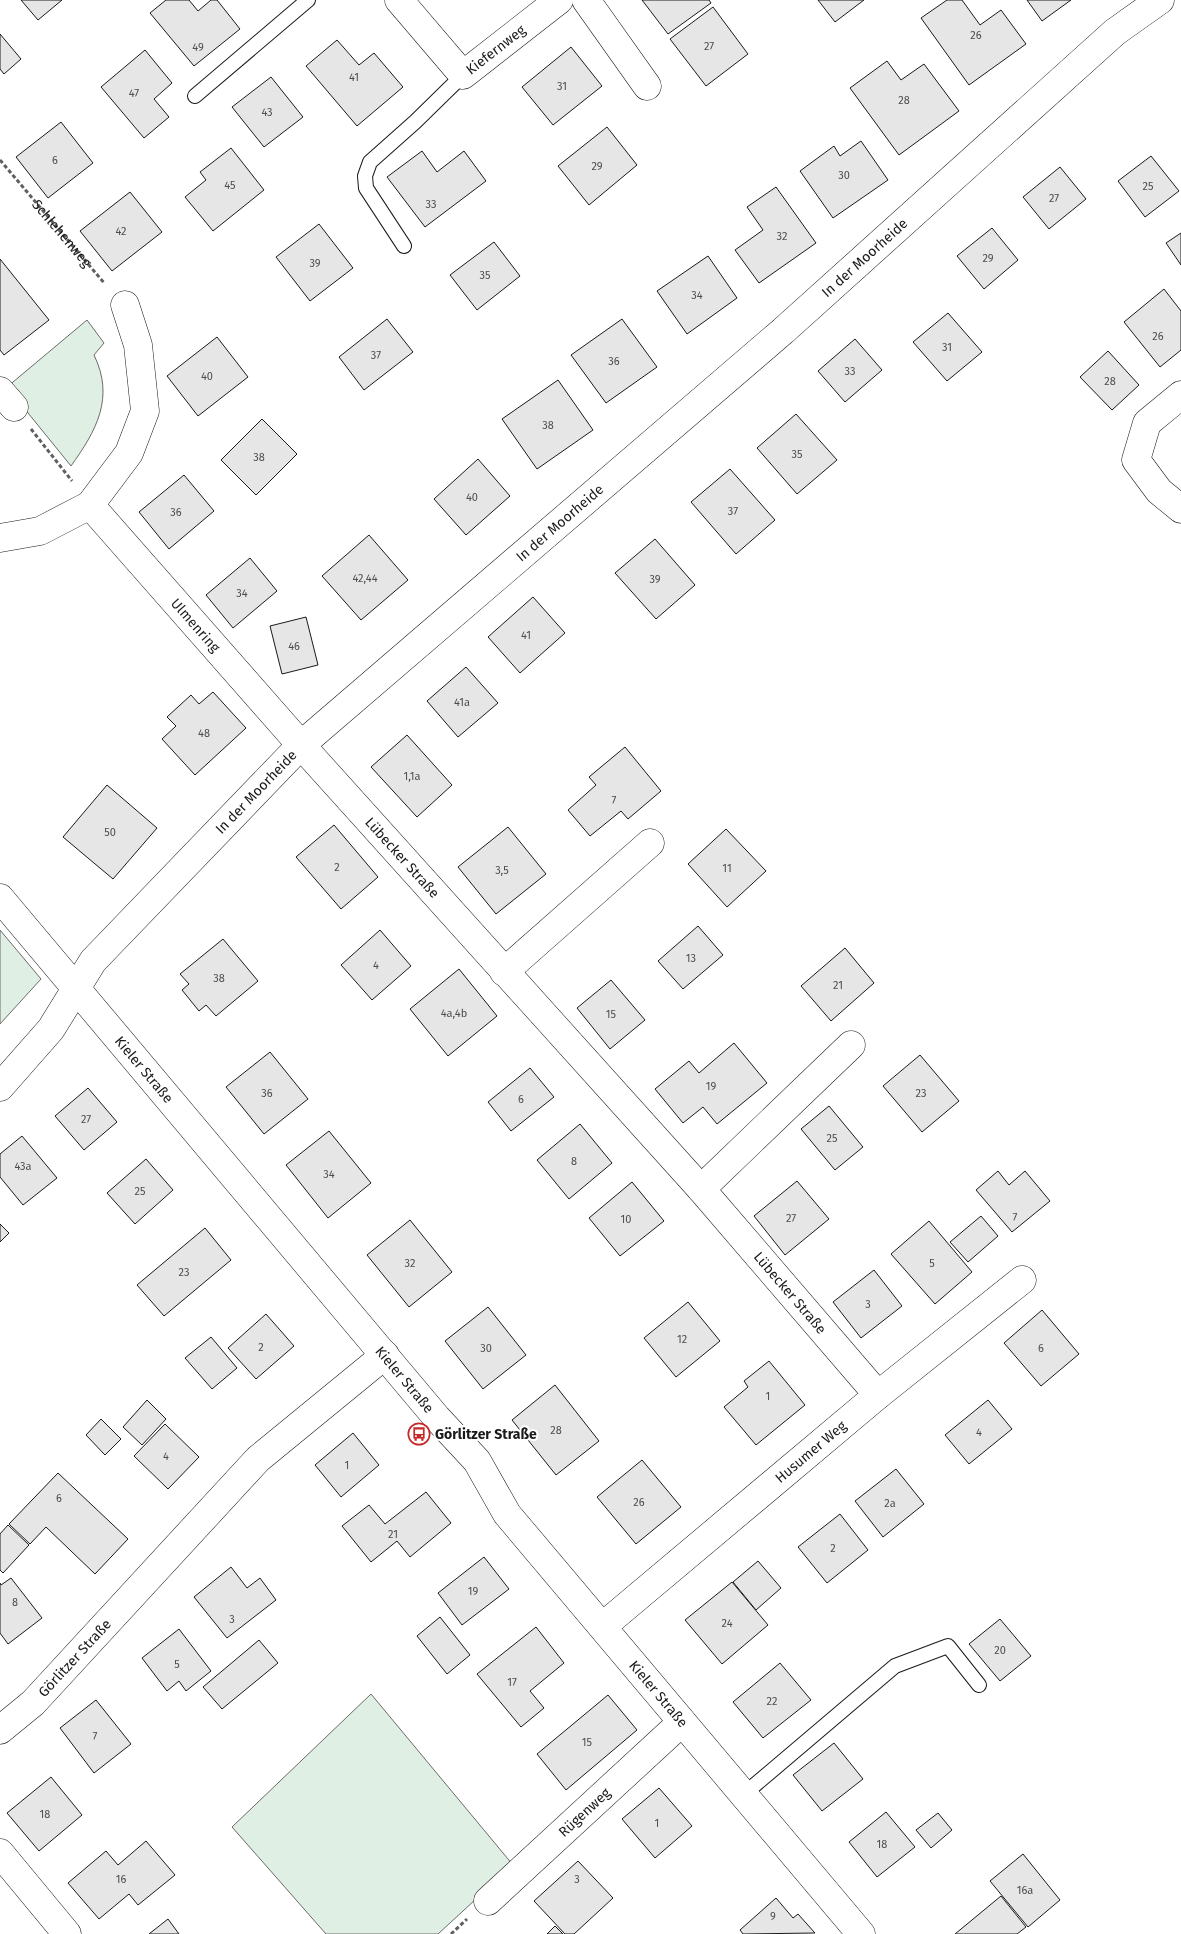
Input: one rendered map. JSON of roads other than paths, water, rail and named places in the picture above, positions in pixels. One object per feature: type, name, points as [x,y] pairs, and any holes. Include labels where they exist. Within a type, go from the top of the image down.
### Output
[{"type":"street","name":"Kiefernweg","points":[[399,0],[463,75],[559,0]]},
{"type":"street","points":[[586,0],[648,86]]},
{"type":"street","name":"In der Moorheide","points":[[0,1087],[52,1029],[93,960],[301,745],[783,331],[1115,32],[1160,0]]},
{"type":"street","points":[[0,538],[40,532],[90,505],[128,453],[145,411],[138,345],[124,305]]},
{"type":"street","points":[[1181,395],[1147,423],[1136,460],[1159,491],[1181,509]]},
{"type":"street","name":"Ulmenring","points":[[90,505],[301,745]]},
{"type":"street","name":"Lübecker Straße","points":[[301,745],[701,1189],[878,1395]]},
{"type":"street","points":[[504,972],[650,843]]},
{"type":"street","name":"Kieler Straße","points":[[0,898],[437,1418],[477,1461],[507,1514],[861,1934]]},
{"type":"street","points":[[701,1189],[851,1045]]},
{"type":"street","name":"Husumer Weg","points":[[603,1626],[878,1395],[1022,1280]]},
{"type":"street","name":"Görlitzer Straße","points":[[0,1730],[34,1703],[258,1460],[385,1355]]},
{"type":"street","name":"Rügenweg","points":[[488,1901],[682,1722]]},
{"type":"street","points":[[0,1853],[68,1934]]},
{"type":"lane","points":[[195,96],[308,0]]},
{"type":"lane","points":[[404,246],[366,188],[365,176],[370,162],[415,122],[463,75]]},
{"type":"lane","points":[[743,1795],[895,1666],[948,1646],[979,1685]]},
{"type":"place","name":"Görlitzer Straße","points":[[419,1434]]}]
